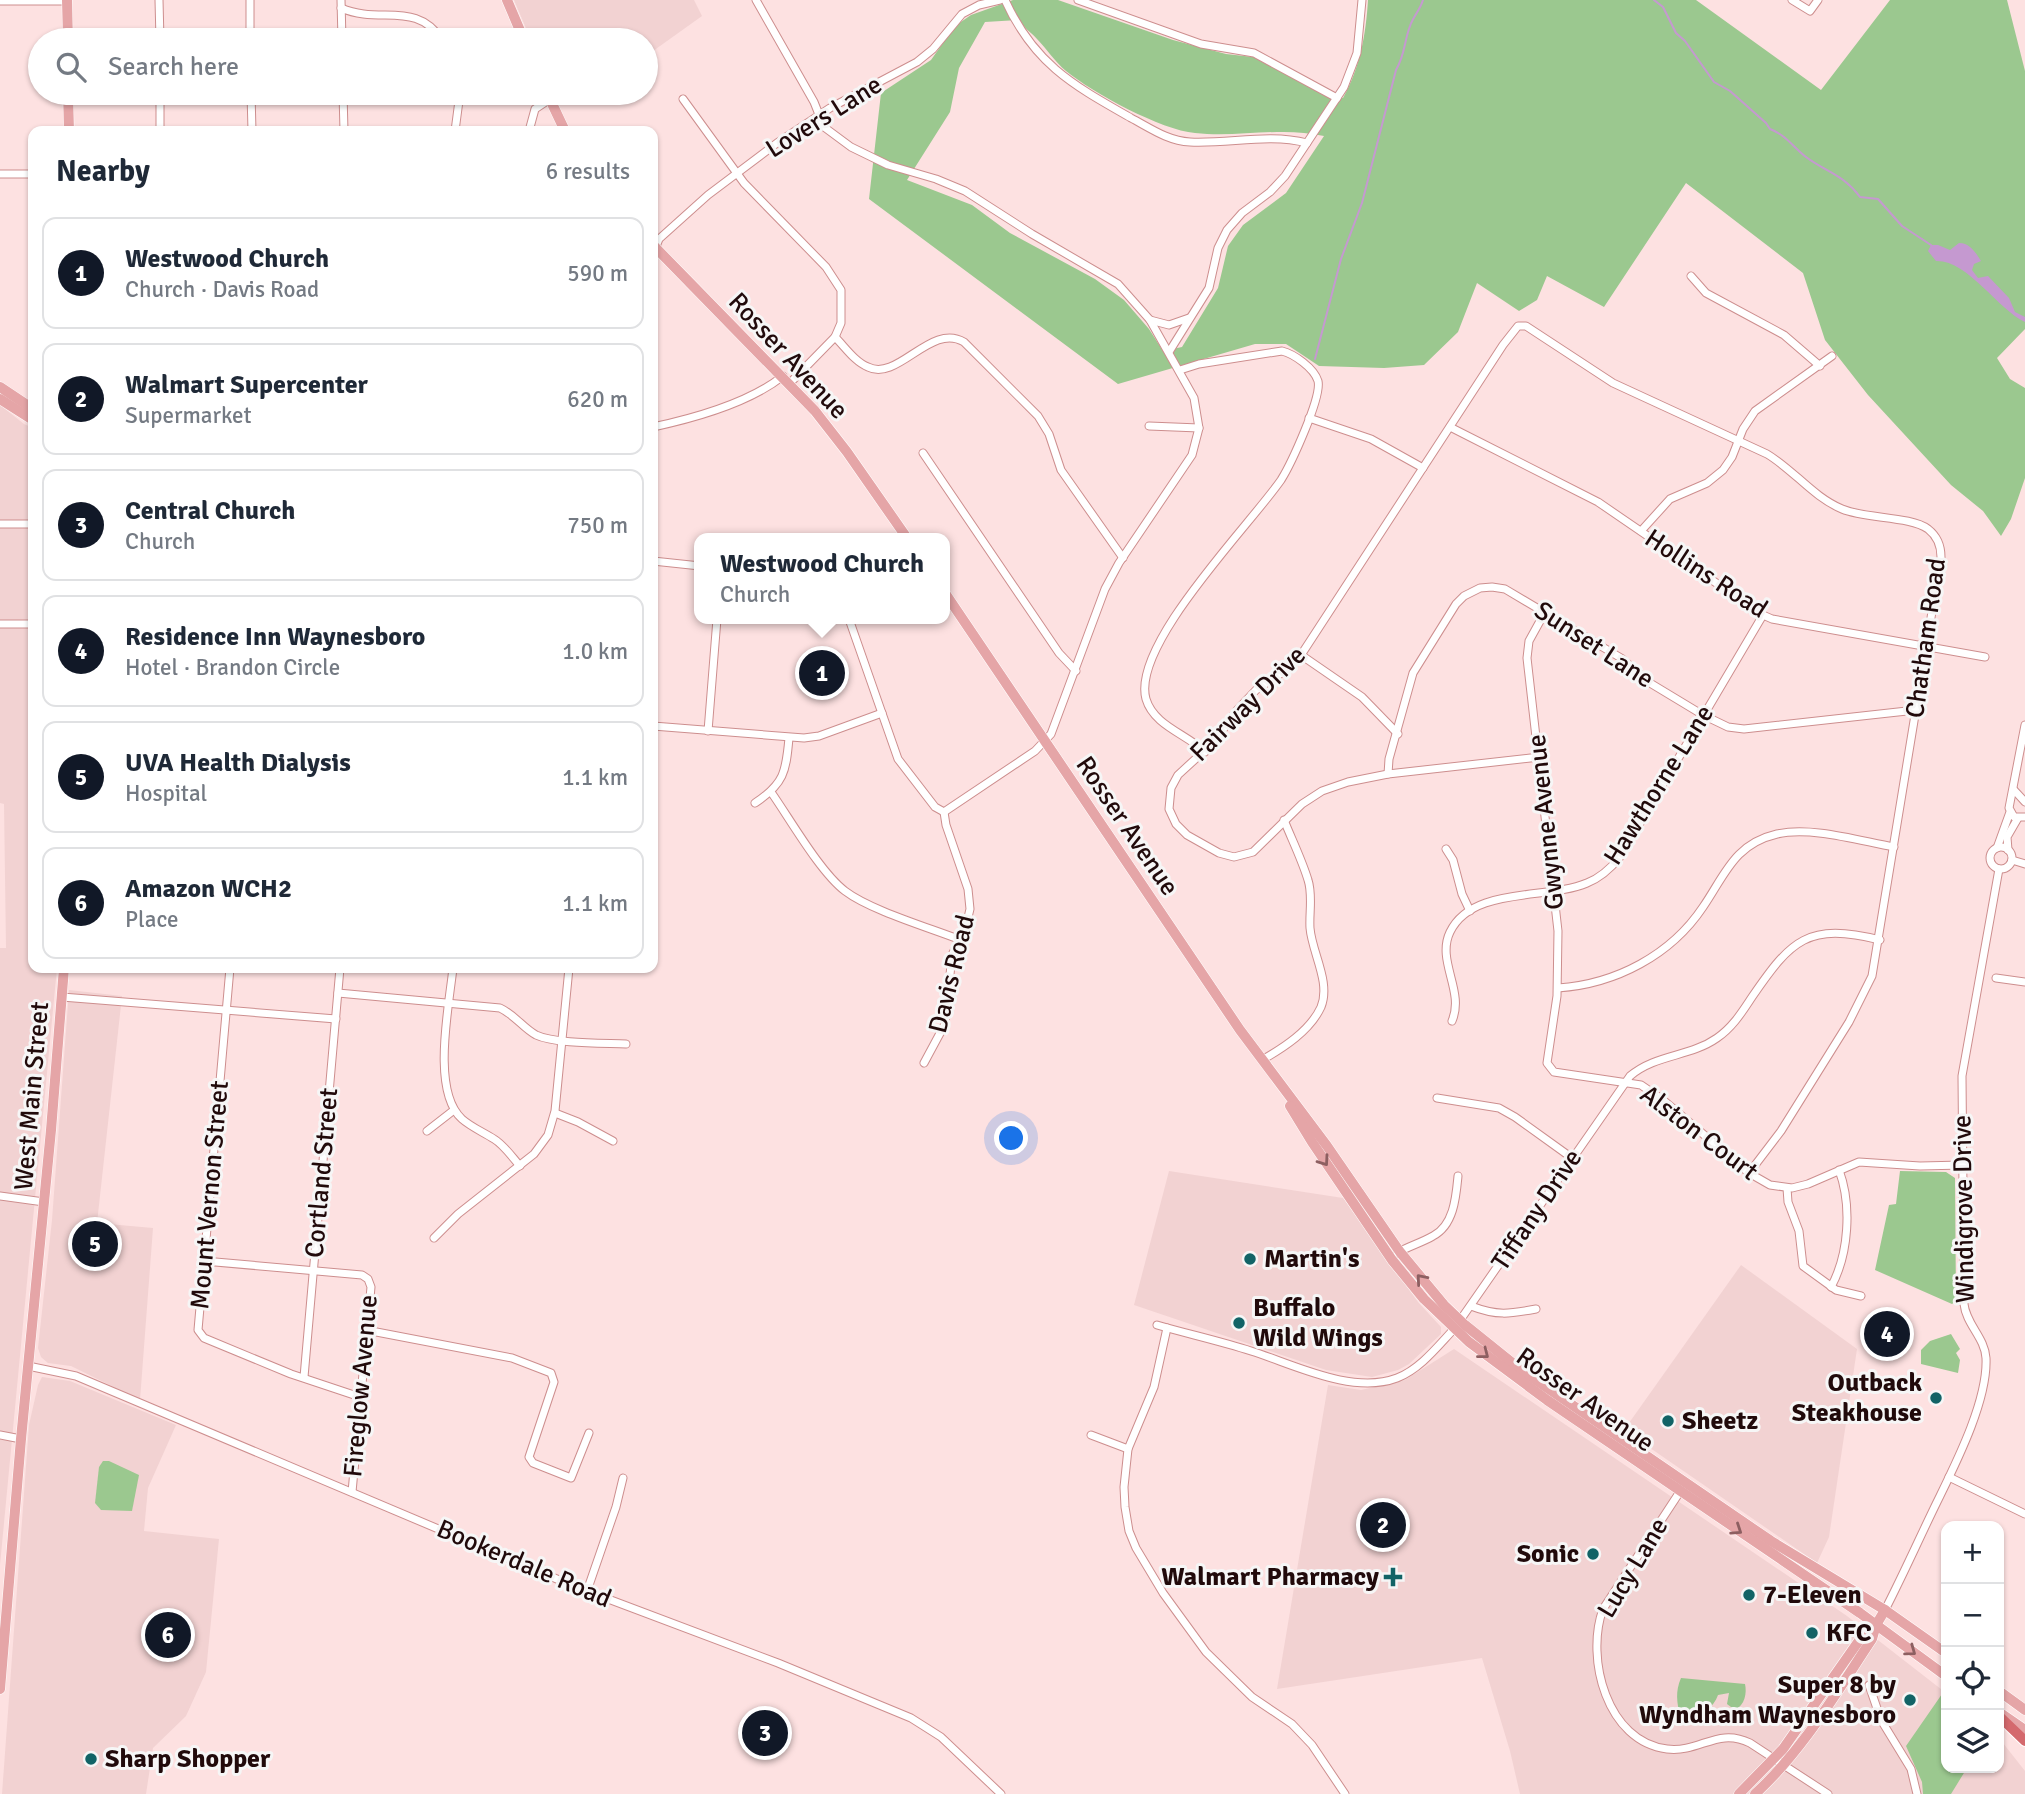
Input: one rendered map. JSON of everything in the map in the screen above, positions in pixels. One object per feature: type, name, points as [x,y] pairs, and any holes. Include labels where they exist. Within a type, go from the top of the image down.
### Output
[{"type":"highway","points":[[2004,1719],[2025,1741]]},
{"type":"main road","points":[[507,0],[519,28]]},
{"type":"main road","points":[[67,1],[68,28]]},
{"type":"main road","points":[[68,105],[69,126]]},
{"type":"main road","points":[[552,105],[563,126]]},
{"type":"main road","name":"Rosser Avenue","points":[[658,254],[786,380],[848,452],[904,533]]},
{"type":"main road","points":[[0,387],[28,406]]},
{"type":"main road","points":[[0,399],[28,417]]},
{"type":"main road","name":"Rosser Avenue","points":[[950,602],[1277,1082],[1327,1146],[1396,1255],[1436,1296],[1457,1325],[1941,1672]]},
{"type":"main road","name":"West Main Street","points":[[0,1689],[64,973]]},
{"type":"main road","name":"Rosser Avenue","points":[[1683,1487],[1807,1565],[1885,1610],[1941,1649]]},
{"type":"main road","points":[[1755,1794],[1785,1765],[1872,1639],[1885,1610]]},
{"type":"main road","points":[[1739,1794],[1774,1759],[1863,1635],[1876,1625]]},
{"type":"main road","points":[[2004,1695],[2025,1710]]},
{"type":"main road","points":[[2004,1717],[2025,1730]]},
{"type":"street","points":[[159,0],[160,28]]},
{"type":"street","points":[[250,0],[250,28]]},
{"type":"street","points":[[756,0],[828,130],[851,147],[888,165],[965,191],[1032,234],[1107,276],[1130,295],[1150,320],[1194,398],[1199,428],[1196,444],[1186,466],[1104,589],[1053,730],[1035,751],[944,812]]},
{"type":"street","points":[[1003,0],[1025,36],[1058,73],[1082,90],[1161,134],[1188,142],[1276,138],[1307,144]]},
{"type":"street","name":"Lovers Lane","points":[[658,241],[736,173],[819,115],[917,62],[933,49],[957,19],[970,9],[1003,0]]},
{"type":"street","points":[[1078,0],[1201,44],[1254,53],[1337,98]]},
{"type":"street","points":[[1169,352],[1209,288],[1218,248],[1227,230],[1278,184],[1337,98],[1357,52],[1362,0]]},
{"type":"street","points":[[1792,0],[1810,10],[1818,0]]},
{"type":"street","points":[[0,1],[67,1]]},
{"type":"street","points":[[342,28],[341,4],[359,11],[416,12],[435,28]]},
{"type":"street","points":[[658,426],[708,413],[786,380],[835,337],[842,312],[841,290],[826,267],[736,173],[682,99]]},
{"type":"street","points":[[160,105],[160,126]]},
{"type":"street","points":[[251,105],[251,126]]},
{"type":"street","points":[[343,105],[344,126]]},
{"type":"street","points":[[456,126],[458,105]]},
{"type":"street","points":[[530,126],[535,109],[539,105]]},
{"type":"street","points":[[0,174],[28,174]]},
{"type":"street","points":[[1691,276],[1706,293],[1784,335],[1820,366]]},
{"type":"street","points":[[1150,320],[1169,325],[1189,318]]},
{"type":"street","name":"Fairway Drive","points":[[1521,325],[1514,328],[1301,655],[1286,670],[1256,690],[1205,752],[1178,775],[1171,788],[1169,809],[1181,830],[1219,853],[1241,857],[1258,848],[1302,804],[1329,788],[1356,779],[1388,774],[1539,757]]},
{"type":"street","name":"Chatham Road","points":[[1521,325],[1613,383],[1774,458],[1813,492],[1833,505],[1857,514],[1916,523],[1934,534],[1940,545],[1941,557],[1927,646],[1872,976],[1864,995],[1781,1131],[1749,1172]]},
{"type":"street","points":[[835,337],[862,364],[877,370],[893,365],[935,342],[953,337],[964,342],[1038,416],[1049,434],[1061,470],[1123,558]]},
{"type":"street","points":[[1180,370],[1199,364],[1275,351],[1286,352],[1308,368],[1317,379],[1318,398],[1283,477],[1186,601],[1162,639],[1147,671],[1146,696],[1152,710],[1168,726],[1205,752]]},
{"type":"street","points":[[1641,531],[1670,499],[1716,477],[1727,464],[1755,411],[1832,356]]},
{"type":"street","points":[[1309,418],[1371,439],[1423,468]]},
{"type":"street","points":[[1149,426],[1199,428]]},
{"type":"street","name":"Hollins Road","points":[[1450,427],[1598,502],[1763,615],[1985,657]]},
{"type":"street","points":[[923,453],[1059,653],[1076,671]]},
{"type":"street","points":[[0,524],[28,524]]},
{"type":"street","points":[[658,561],[694,565]]},
{"type":"street","name":"Sunset Lane","points":[[1388,774],[1389,759],[1413,673],[1438,630],[1461,599],[1480,588],[1499,587],[1545,612],[1621,658],[1650,683],[1728,727],[1744,729],[1916,710]]},
{"type":"street","name":"Gwynne Avenue","points":[[1545,612],[1529,641],[1527,659],[1558,931],[1558,988],[1551,1035]]},
{"type":"street","name":"Hawthorne Lane","points":[[1470,911],[1502,898],[1555,892],[1594,880],[1620,857],[1763,615]]},
{"type":"street","points":[[0,624],[28,624]]},
{"type":"street","points":[[708,731],[717,624]]},
{"type":"street","name":"Davis Road","points":[[851,624],[901,763],[935,807],[944,812],[969,901],[968,918],[950,966],[945,1024],[924,1063]]},
{"type":"street","points":[[1301,655],[1362,697],[1398,734]]},
{"type":"street","points":[[658,726],[789,738],[819,736],[882,713]]},
{"type":"street","points":[[2012,860],[2007,867],[1999,869],[1993,866],[1990,859],[2010,813],[2025,725]]},
{"type":"street","points":[[755,803],[771,792],[785,773],[789,738]]},
{"type":"street","points":[[2010,803],[2022,801],[2014,790]]},
{"type":"street","points":[[771,792],[836,883],[853,896],[958,939]]},
{"type":"street","points":[[2010,813],[2023,817],[2007,837],[2012,860]]},
{"type":"street","points":[[1262,1060],[1303,1031],[1319,1010],[1323,998],[1323,985],[1311,936],[1308,881],[1284,820]]},
{"type":"street","points":[[1558,988],[1605,979],[1635,968],[1658,953],[1695,919],[1728,865],[1748,847],[1768,837],[1786,832],[1807,832],[1894,847]]},
{"type":"street","points":[[1997,848],[2008,850]]},
{"type":"street","points":[[1446,849],[1453,860],[1462,894],[1470,911],[1455,924],[1446,945],[1447,961],[1457,999],[1452,1021]]},
{"type":"street","points":[[2012,860],[2025,864]]},
{"type":"street","name":"Windigrove Drive","points":[[1885,1610],[1972,1424],[1986,1361],[1983,1345],[1965,1311],[1964,1065],[1999,869]]},
{"type":"street","name":"Tiffany Drive","points":[[1157,1325],[1319,1374],[1364,1383],[1385,1381],[1406,1373],[1424,1360],[1457,1325],[1623,1083],[1647,1064],[1696,1049],[1723,1033],[1734,1023],[1776,962],[1799,942],[1817,934],[1833,933],[1880,940]]},
{"type":"street","name":"Mount Vernon Street","points":[[230,973],[199,1333],[204,1338],[360,1397]]},
{"type":"street","name":"Cortland Street","points":[[304,1377],[340,973]]},
{"type":"street","points":[[453,973],[445,1052],[447,1093],[454,1110],[463,1119],[495,1139],[520,1166]]},
{"type":"street","points":[[435,1238],[458,1214],[534,1154],[548,1135],[555,1112],[569,973]]},
{"type":"street","points":[[1996,978],[2025,982]]},
{"type":"street","points":[[338,993],[500,1008],[517,1018],[534,1034],[562,1040],[626,1044]]},
{"type":"street","points":[[62,997],[336,1019]]},
{"type":"street","name":"Alston Court","points":[[1551,1035],[1547,1063],[1554,1072],[1641,1085],[1749,1172],[1770,1185],[1787,1188],[1808,1184],[1852,1164],[1867,1161],[1920,1166],[1963,1165]]},
{"type":"street","points":[[1437,1098],[1499,1108],[1572,1158]]},
{"type":"street","points":[[426,1131],[454,1110]]},
{"type":"street","points":[[555,1112],[613,1141]]},
{"type":"street","points":[[1831,1287],[1839,1270],[1847,1219],[1847,1198],[1839,1170]]},
{"type":"street","points":[[1396,1255],[1433,1236],[1444,1227],[1454,1203],[1458,1176]]},
{"type":"street","points":[[1787,1188],[1788,1202],[1799,1231],[1803,1266],[1831,1287],[1861,1296]]},
{"type":"street","points":[[0,1196],[44,1202]]},
{"type":"street","name":"Fireglow Avenue","points":[[204,1261],[362,1275],[369,1279],[371,1287],[352,1492]]},
{"type":"street","points":[[1471,1306],[1487,1313],[1503,1314],[1536,1309]]},
{"type":"street","points":[[1167,1328],[1154,1387],[1128,1450],[1124,1487],[1129,1531],[1147,1570],[1206,1652],[1252,1697],[1292,1724],[1312,1745],[1345,1794]]},
{"type":"street","points":[[366,1330],[512,1358],[551,1373],[554,1382],[529,1457],[533,1463],[571,1478],[589,1433]]},
{"type":"street","name":"Bookerdale Road","points":[[28,1366],[70,1374],[587,1591],[778,1663],[920,1723],[948,1742],[1001,1794]]},
{"type":"street","points":[[0,1435],[21,1439]]},
{"type":"street","points":[[1091,1435],[1128,1450]]},
{"type":"street","points":[[1949,1477],[2025,1514]]},
{"type":"street","points":[[587,1591],[616,1507],[623,1478]]},
{"type":"street","name":"Lucy Lane","points":[[1683,1487],[1602,1609],[1595,1644],[1602,1683],[1623,1724],[1637,1738],[1648,1744],[1667,1749],[1684,1749],[1716,1738],[1732,1737],[1751,1743],[1828,1794]]},
{"type":"street","points":[[1870,1685],[1881,1720],[1911,1769],[1917,1794]]},
{"type":"shaded area","points":[[514,0],[694,0],[702,16],[658,47],[658,28],[526,28]]},
{"type":"shaded area","points":[[1959,243],[1969,247],[1981,261],[1974,264],[1972,270],[1978,278],[1988,276],[2009,298],[2015,312],[2025,317],[2025,322],[2014,316],[1971,276],[1948,263],[1936,261],[1928,251],[1931,245],[1950,250]]},
{"type":"shaded area","points":[[0,405],[28,426],[28,973],[57,973],[0,1565],[0,948],[6,948],[4,804],[0,803]]},
{"type":"shaded area","points":[[69,990],[122,996],[97,1223],[153,1228],[140,1400],[71,1366],[48,1363],[41,1357],[38,1348],[52,1220]]},
{"type":"shaded area","points":[[1169,1171],[1343,1198],[1418,1302],[1441,1327],[1441,1334],[1409,1364],[1372,1377],[1326,1370],[1134,1305]]},
{"type":"shaded area","points":[[1741,1265],[1857,1349],[1829,1537],[1817,1563],[1624,1430]]},
{"type":"shaded area","points":[[1454,1349],[1847,1616],[1941,1689],[1941,1773],[2004,1773],[2004,1744],[2025,1771],[2025,1794],[1520,1794],[1482,1658],[1277,1689],[1328,1385],[1361,1390],[1405,1380]]},
{"type":"shaded area","points":[[42,1377],[70,1381],[176,1425],[148,1488],[144,1531],[219,1539],[206,1672],[186,1716],[153,1748],[146,1794],[2,1794],[29,1425]]},
{"type":"green space","points":[[1013,0],[1058,0],[1173,40],[1226,54],[1253,57],[1328,97],[1343,98],[1354,75],[1361,50],[1368,0],[1696,0],[1821,90],[1890,0],[2007,0],[2025,71],[2025,329],[1997,358],[2010,379],[2025,388],[2025,478],[2011,519],[2001,536],[1983,511],[1951,485],[1868,395],[1825,340],[1803,273],[1686,183],[1604,307],[1547,276],[1537,300],[1519,311],[1477,283],[1458,332],[1424,365],[1384,368],[1319,366],[1286,344],[1255,344],[1118,384],[869,199],[881,93],[931,60],[955,26],[971,15]],"holes":[[[1020,20],[1062,67],[1078,80],[1128,109],[1164,125],[1195,133],[1292,132],[1324,136],[1286,193],[1243,225],[1228,246],[1218,288],[1182,347],[1163,351],[1149,329],[1124,300],[1095,279],[1010,233],[972,205],[907,180],[950,112],[959,68],[985,22]]]},
{"type":"green space","points":[[1900,1171],[1946,1172],[1955,1178],[1956,1301],[1952,1304],[1875,1270],[1889,1205],[1896,1204]]},
{"type":"green space","points":[[1951,1334],[1960,1349],[1956,1353],[1960,1360],[1958,1373],[1921,1364],[1921,1350],[1930,1341]]},
{"type":"green space","points":[[103,1461],[109,1461],[139,1475],[132,1511],[101,1510],[95,1503],[99,1467]]},
{"type":"green space","points":[[1681,1678],[1745,1684],[1746,1691],[1741,1705],[1735,1710],[1727,1704],[1729,1693],[1718,1695],[1710,1707],[1688,1722],[1680,1716],[1678,1706],[1677,1692]]},
{"type":"green space","points":[[1941,1695],[1941,1773],[1964,1773],[1951,1794],[1923,1794],[1922,1782],[1906,1746]]},
{"type":"waterway","points":[[1315,359],[1341,259],[1362,203],[1396,70],[1410,26],[1423,0]]},
{"type":"waterway","points":[[1654,0],[1663,7],[1676,33],[1685,41],[1714,82],[1730,91],[1770,129],[1785,138],[1806,157],[1848,184],[1860,197],[1878,199],[1902,226],[1931,245]]},
{"type":"place","name":"Westwood Church","points":[[822,673]]},
{"type":"place","name":"UVA Health Dialysis","points":[[95,1244]]},
{"type":"place","name":"Martin's","points":[[1250,1259]]},
{"type":"place","name":"Buffalo Wild Wings","points":[[1239,1323]]},
{"type":"place","name":"Residence Inn Waynesboro","points":[[1887,1334]]},
{"type":"place","name":"Outback Steakhouse","points":[[1936,1398]]},
{"type":"place","name":"Sheetz","points":[[1668,1421]]},
{"type":"place","name":"Walmart Supercenter","points":[[1383,1525]]},
{"type":"place","name":"Sonic","points":[[1593,1554]]},
{"type":"place","name":"Walmart Pharmacy","points":[[1393,1577]]},
{"type":"place","name":"7-Eleven","points":[[1749,1595]]},
{"type":"place","name":"KFC","points":[[1812,1633]]},
{"type":"place","name":"Amazon WCH2","points":[[168,1635]]},
{"type":"place","name":"Super 8 by Wyndham Waynesboro","points":[[1910,1700]]},
{"type":"place","name":"Central Church","points":[[765,1733]]},
{"type":"place","name":"Sharp Shopper","points":[[91,1759]]}]
